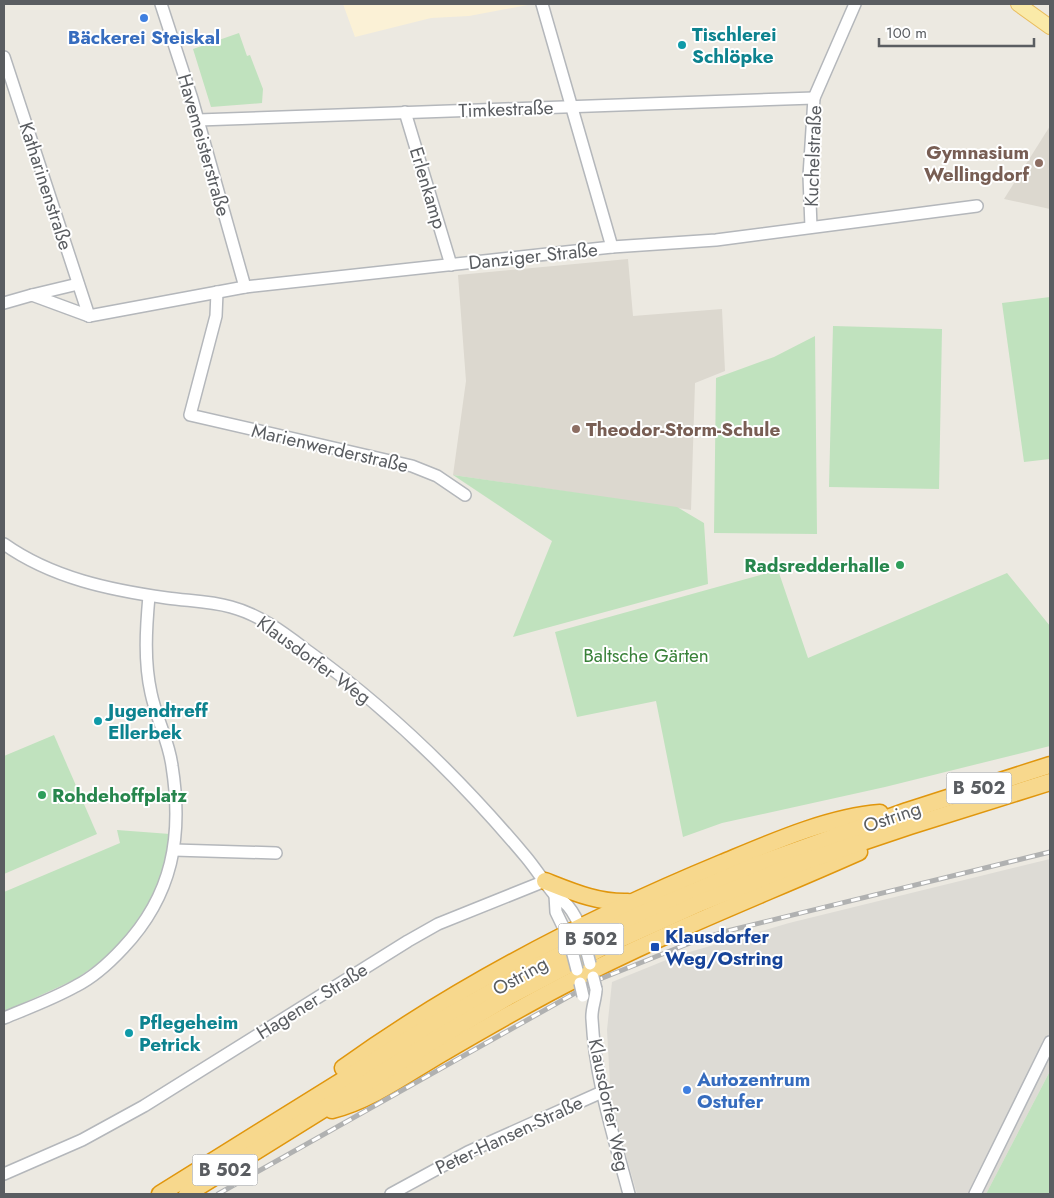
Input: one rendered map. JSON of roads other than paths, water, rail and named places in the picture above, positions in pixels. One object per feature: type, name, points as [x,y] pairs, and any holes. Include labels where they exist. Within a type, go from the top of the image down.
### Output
[{"type":"highway","name":"Ostring","points":[[187,1194],[508,997],[605,946],[700,904],[909,818],[1050,765]]},
{"type":"highway","name":"Ostring","points":[[160,1194],[473,1001],[556,956],[641,914],[756,865],[909,818],[1050,782]]},
{"type":"highway","points":[[295,1109],[334,1074],[399,1028],[465,989],[635,901],[740,855],[805,831],[870,814],[909,818]]},
{"type":"highway","points":[[313,1115],[347,1106],[367,1097],[488,1026],[654,940],[877,845],[909,818]]},
{"type":"highway","points":[[545,881],[590,898],[607,902],[635,901]]},
{"type":"main road","points":[[1018,4],[1047,24]]},
{"type":"street","name":"Havemeisterstraße","points":[[161,4],[198,120],[245,287]]},
{"type":"street","points":[[542,4],[612,247]]},
{"type":"street","name":"Kuchelstraße","points":[[810,227],[809,176],[814,98],[855,4]]},
{"type":"street","name":"Katharinenstraße","points":[[4,57],[89,316]]},
{"type":"street","name":"Timkestraße","points":[[198,120],[814,98]]},
{"type":"street","name":"Erlenkamp","points":[[405,112],[451,265]]},
{"type":"street","name":"Danziger Straße","points":[[89,316],[245,287],[612,247],[716,240],[977,206]]},
{"type":"street","points":[[4,303],[78,284]]},
{"type":"street","name":"Marienwerderstraße","points":[[217,292],[216,316],[190,416],[412,466],[437,476],[465,495]]},
{"type":"street","points":[[32,295],[89,316]]},
{"type":"street","name":"Klausdorfer Weg","points":[[4,544],[41,567],[65,576],[149,596],[232,607],[260,618],[308,651],[369,699],[443,767],[486,810],[555,895],[569,906],[574,933],[587,976],[595,1054],[602,1092],[629,1194]]},
{"type":"street","points":[[4,1018],[77,986],[112,960],[140,930],[155,906],[167,879],[174,850],[177,815],[172,764],[151,694],[146,651],[149,596]]},
{"type":"street","points":[[174,850],[276,853]]},
{"type":"street","name":"Hagener Straße","points":[[4,1174],[82,1140],[144,1106],[431,928],[545,881]]},
{"type":"street","name":"Klausdorfer Weg","points":[[587,976],[583,996],[592,1016]]},
{"type":"street","points":[[975,1194],[1050,1042]]},
{"type":"street","name":"Peter-Hansen-Straße","points":[[391,1194],[468,1152],[602,1092]]},
{"type":"railway","points":[[218,1194],[600,979],[690,943],[723,932],[1050,852]]},
{"type":"place","name":"Bäckerei Steiskal","points":[[144,18]]},
{"type":"place","name":"Tischlerei Schlöpke","points":[[682,45]]},
{"type":"place","name":"Gymnasium Wellingdorf","points":[[1039,163]]},
{"type":"place","name":"Theodor-Storm-Schule","points":[[576,429]]},
{"type":"place","name":"Radsredderhalle","points":[[900,565]]},
{"type":"place","name":"Jugendtreff Ellerbek","points":[[98,721]]},
{"type":"place","name":"Rohdehoffplatz","points":[[42,795]]},
{"type":"place","name":"Klausdorfer Weg/Ostring","points":[[655,947]]},
{"type":"place","name":"Pflegeheim Petrick","points":[[129,1033]]},
{"type":"place","name":"Autozentrum Ostufer","points":[[687,1090]]},
{"type":"park label","name":"Baltsche Gärten","points":[[646,655]]}]
